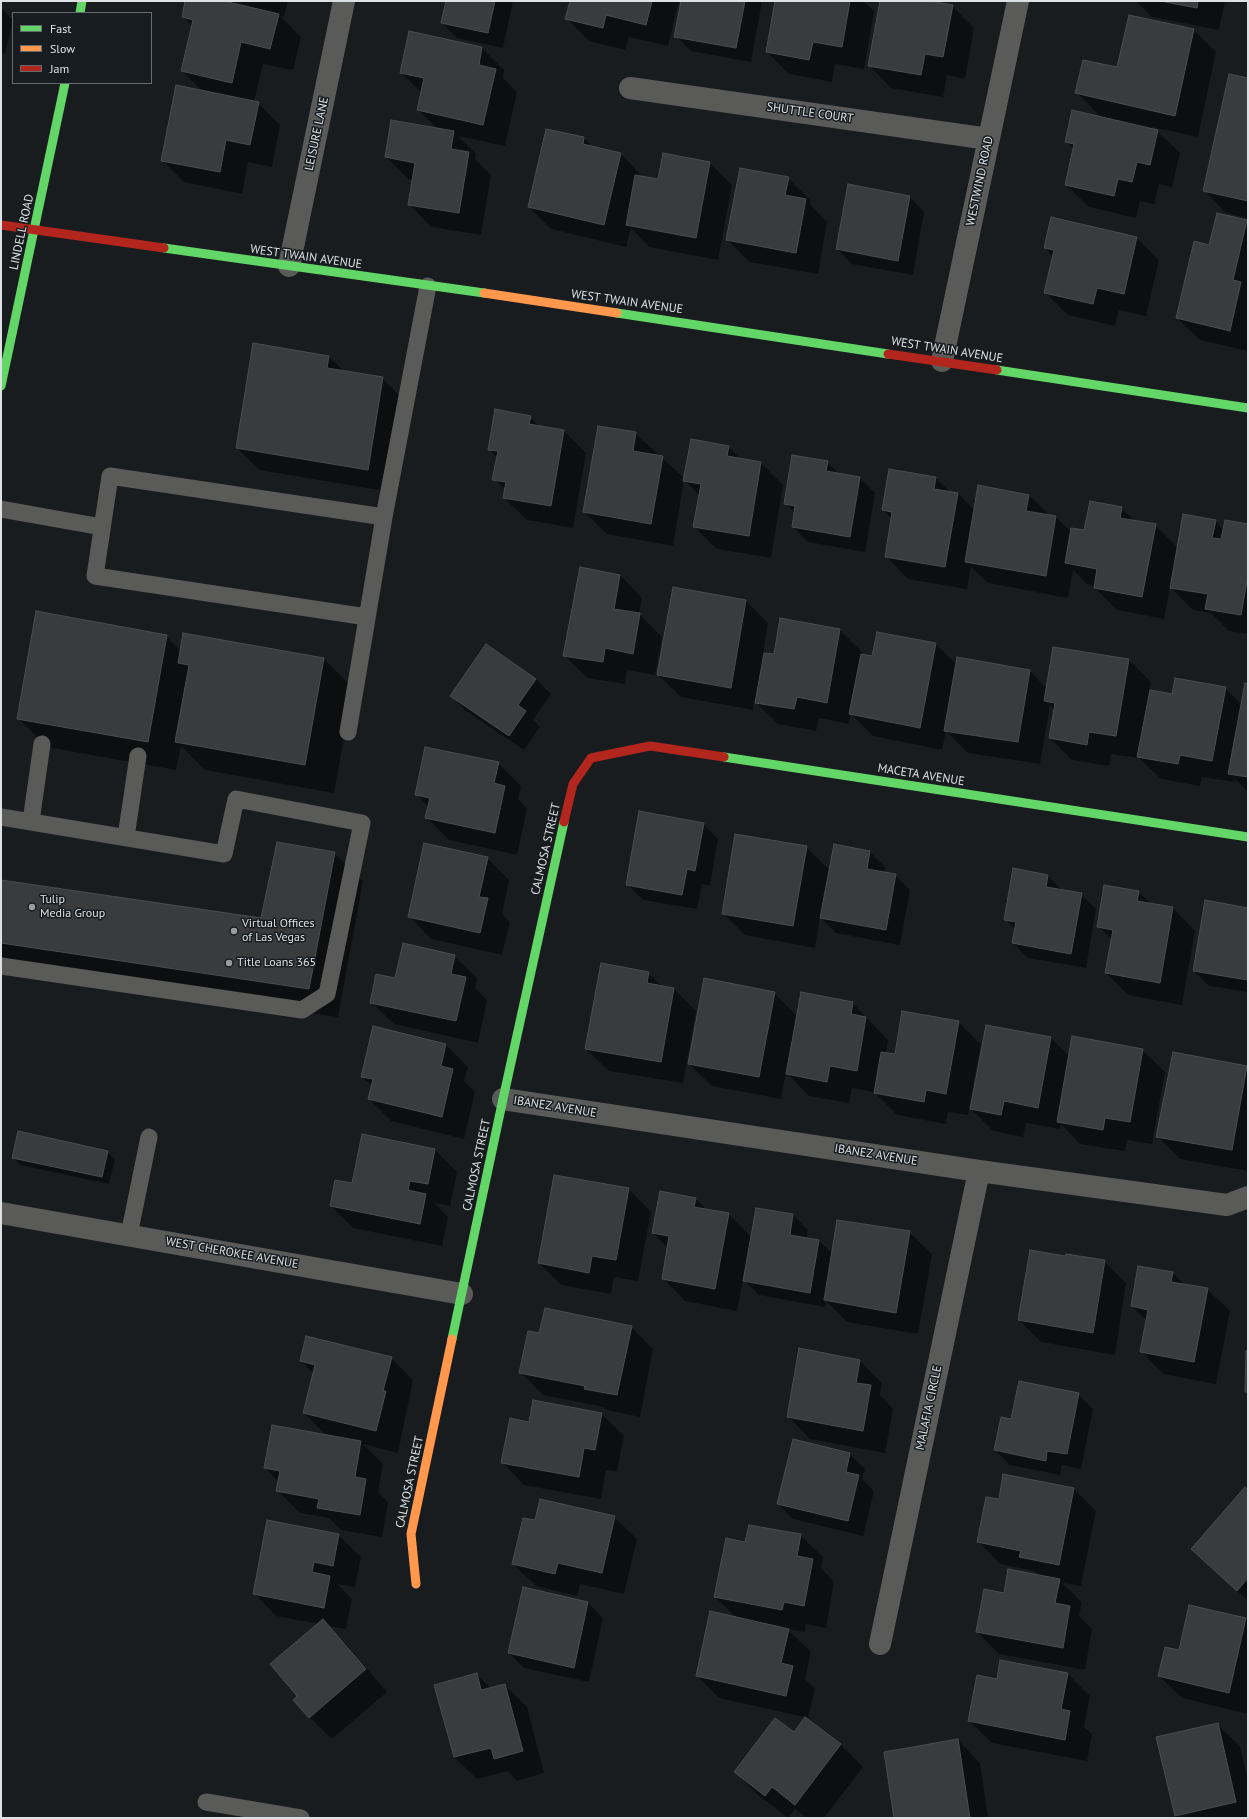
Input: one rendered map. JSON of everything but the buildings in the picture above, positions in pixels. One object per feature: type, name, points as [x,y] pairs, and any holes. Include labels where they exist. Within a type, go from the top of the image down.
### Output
[{"type":"street","points":[[80,12],[82,1]]},
{"type":"street","name":"LEISURE LANE","points":[[289,266],[344,1]]},
{"type":"street","name":"WESTWIND ROAD","points":[[942,361],[1018,1]]},
{"type":"street","name":"LINDELL ROAD","points":[[1,386],[65,84]]},
{"type":"street","name":"SHUTTLE COURT","points":[[630,88],[989,139]]},
{"type":"street","name":"WEST TWAIN AVENUE","points":[[1,225],[532,300],[1248,408]]},
{"type":"street","name":"MACETA AVENUE","points":[[592,758],[650,746],[1248,837]]},
{"type":"street","name":"CALMOSA STREET","points":[[416,1584],[411,1534],[503,1099],[573,784],[592,758]]},
{"type":"street","name":"IBANEZ AVENUE","points":[[503,1099],[979,1171],[1228,1204],[1248,1197]]},
{"type":"street","name":"MALAFIA CIRCLE","points":[[880,1644],[979,1171]]},
{"type":"street","name":"WEST CHEROKEE AVENUE","points":[[1,1213],[462,1294]]},
{"type":"lane","points":[[348,732],[384,517],[428,286]]},
{"type":"lane","points":[[367,617],[95,576],[110,476],[384,517]]},
{"type":"lane","points":[[1,509],[102,527]]},
{"type":"lane","points":[[32,821],[42,744]]},
{"type":"lane","points":[[126,837],[138,756]]},
{"type":"lane","points":[[1,817],[224,854],[236,799],[362,823],[327,994],[302,1010],[1,966]]},
{"type":"lane","points":[[129,1235],[149,1137]]},
{"type":"lane","points":[[206,1802],[301,1818]]},
{"type":"traffic: fast","points":[[80,12],[82,1]]},
{"type":"traffic: fast","points":[[1,386],[65,84]]},
{"type":"traffic: fast","points":[[164,248],[484,293]]},
{"type":"traffic: fast","points":[[617,313],[888,354]]},
{"type":"traffic: fast","points":[[997,370],[1248,408]]},
{"type":"traffic: fast","points":[[724,757],[1248,837]]},
{"type":"traffic: fast","points":[[452,1339],[564,822]]},
{"type":"traffic: slow","points":[[484,293],[617,313]]},
{"type":"traffic: slow","points":[[416,1584],[411,1534],[452,1339]]},
{"type":"traffic: jam","points":[[1,225],[164,248]]},
{"type":"traffic: jam","points":[[888,354],[997,370]]},
{"type":"traffic: jam","points":[[564,822],[573,784],[591,758],[650,746],[724,757]]},
{"type":"place","name":"Tulip Media Group","points":[[32,907]]},
{"type":"place","name":"Virtual Offices of Las Vegas","points":[[234,931]]},
{"type":"place","name":"Title Loans 365","points":[[229,963]]}]
